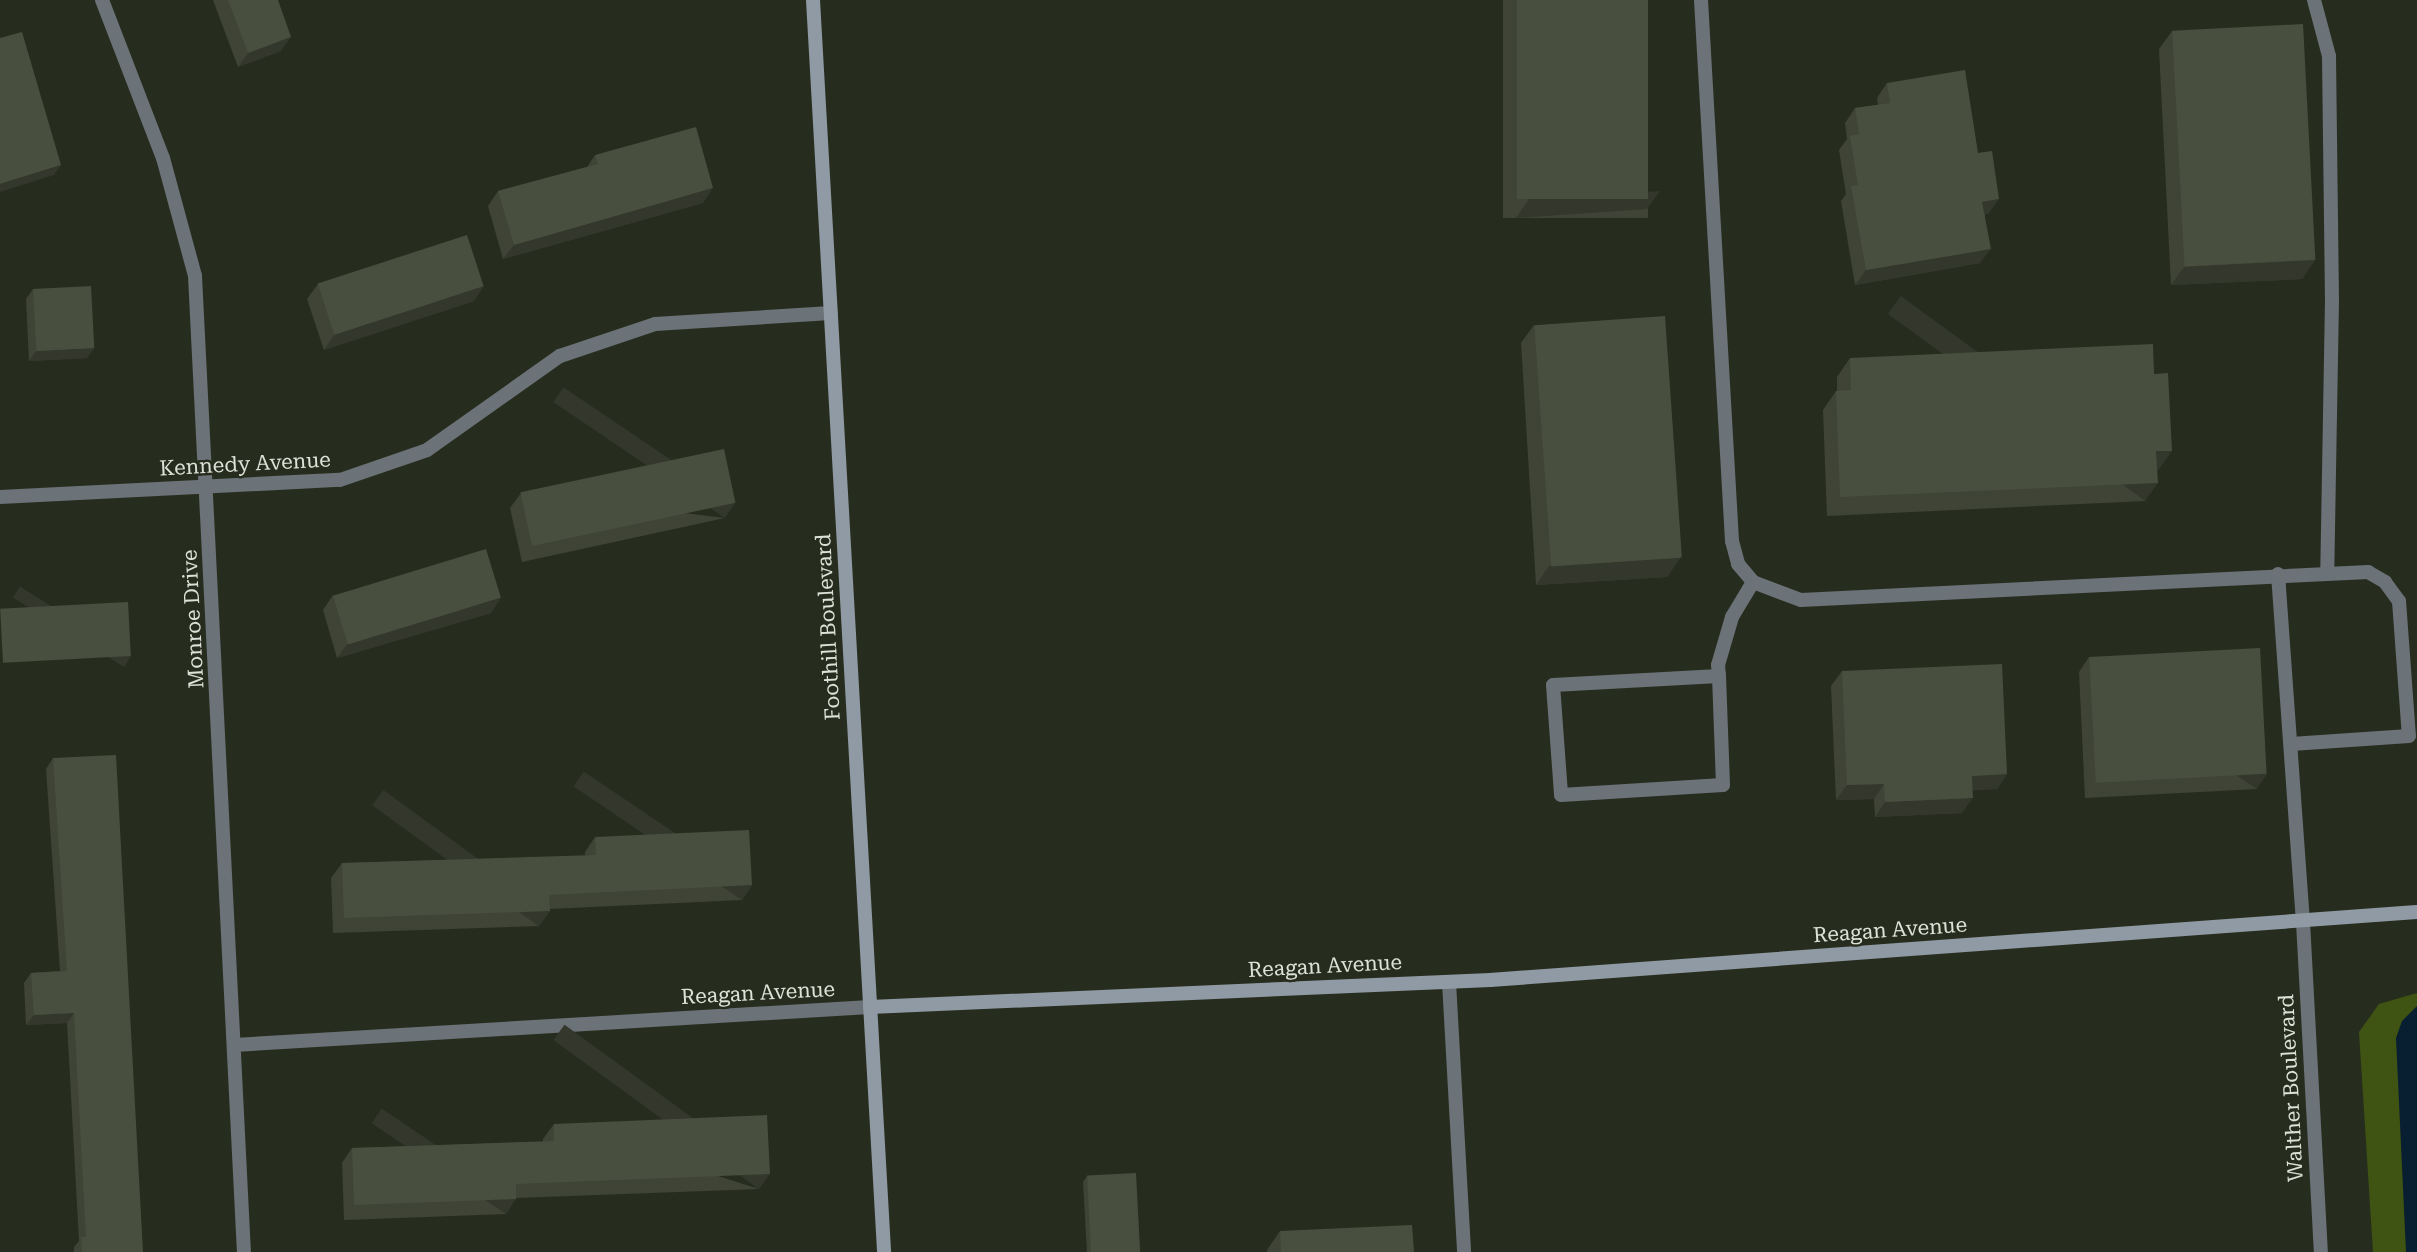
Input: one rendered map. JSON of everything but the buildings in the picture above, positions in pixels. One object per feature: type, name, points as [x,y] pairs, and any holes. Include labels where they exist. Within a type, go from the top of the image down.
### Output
[{"type":"street","name":"Monroe Drive","points":[[102,0],[163,158],[194,276],[208,489],[244,1252]]},
{"type":"street","name":"Foothill Boulevard","points":[[813,0],[884,1252]]},
{"type":"street","points":[[1702,0],[1732,541],[1738,564],[1753,582],[1801,600],[2278,574],[2368,572],[2385,582],[2399,601],[2409,736],[2291,744]]},
{"type":"street","points":[[2314,0],[2329,56],[2332,300],[2327,573]]},
{"type":"street","name":"Kennedy Avenue","points":[[0,497],[208,489],[340,480],[427,450],[560,356],[655,324],[831,313]]},
{"type":"street","name":"Walther Boulevard","points":[[2278,574],[2291,744],[2321,1252]]},
{"type":"street","points":[[1718,676],[1553,685],[1561,795],[1723,786],[1718,676],[1723,640],[1753,582]]},
{"type":"street","name":"Reagan Avenue","points":[[234,1045],[870,1007],[1448,982],[2417,912]]},
{"type":"street","points":[[1448,982],[1464,1252]]},
{"type":"green space","points":[[2417,993],[2417,1252],[2373,1252],[2359,1032],[2379,1004]]},
{"type":"water","points":[[2417,1006],[2417,1252],[2406,1252],[2396,1038],[2402,1021]]}]
